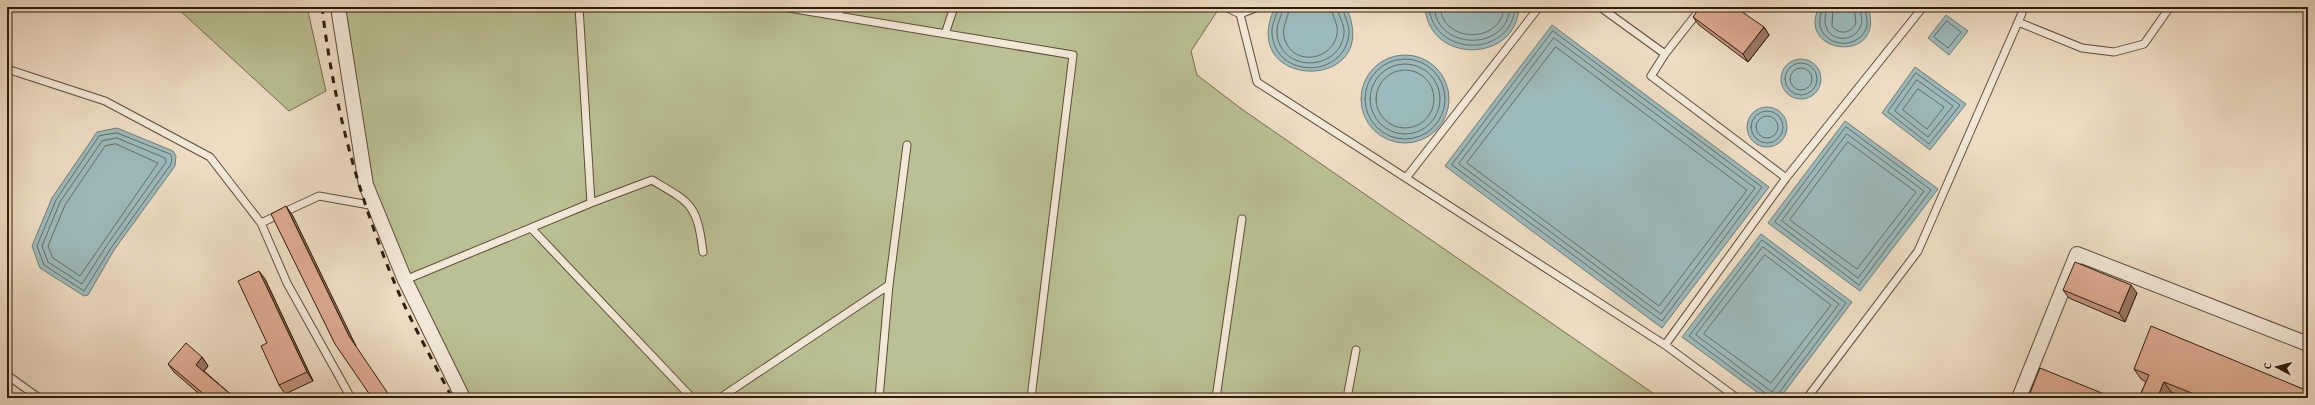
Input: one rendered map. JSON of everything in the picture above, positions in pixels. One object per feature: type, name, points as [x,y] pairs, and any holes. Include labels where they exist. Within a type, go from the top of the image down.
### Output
[{"type":"street","points":[[338,7],[366,185],[404,280],[463,398]]},
{"type":"street","points":[[2019,398],[2077,254],[2308,344]]},
{"type":"lane","points":[[578,7],[591,203]]},
{"type":"lane","points":[[783,7],[1073,55],[1031,398]]},
{"type":"lane","points":[[838,16],[841,7]]},
{"type":"lane","points":[[945,34],[954,7]]},
{"type":"lane","points":[[1226,7],[1240,14],[1258,7]]},
{"type":"lane","points":[[1406,178],[1539,7]]},
{"type":"lane","points":[[1600,7],[1665,54]]},
{"type":"lane","points":[[1702,7],[1665,54],[1651,76],[1786,178]]},
{"type":"lane","points":[[1665,344],[1786,178],[1923,7]]},
{"type":"lane","points":[[1807,398],[1918,251],[2022,13],[2021,7]]},
{"type":"lane","points":[[2018,22],[2082,48],[2114,52],[2144,44],[2170,7]]},
{"type":"lane","points":[[1240,14],[1257,82],[1665,344],[1737,398]]},
{"type":"lane","points":[[7,69],[105,101],[210,157],[261,223],[287,283],[351,398]]},
{"type":"lane","points":[[879,398],[889,285],[907,145]]},
{"type":"lane","points":[[404,280],[591,203],[652,180],[685,200],[699,221],[703,252]]},
{"type":"lane","points":[[261,223],[319,196],[375,206]]},
{"type":"lane","points":[[1216,398],[1242,219]]},
{"type":"lane","points":[[532,228],[692,398]]},
{"type":"lane","points":[[720,398],[889,285]]},
{"type":"lane","points":[[1347,398],[1356,350]]},
{"type":"lane","points":[[7,375],[39,398]]},
{"type":"green space","points":[[176,7],[307,7],[326,91],[289,111]]},
{"type":"green space","points":[[338,7],[1220,7],[1191,51],[1197,75],[1243,110],[1660,398],[463,398],[366,185]]},
{"type":"water","points":[[1275,7],[1346,7],[1353,35],[1346,55],[1331,67],[1310,71],[1290,67],[1275,55],[1268,35]]},
{"type":"water","points":[[1425,7],[1519,7],[1515,25],[1504,39],[1489,47],[1473,50],[1456,47],[1441,39],[1430,26]]},
{"type":"water","points":[[1819,7],[1868,7],[1870,26],[1865,38],[1855,45],[1842,47],[1829,43],[1819,35],[1815,23]]},
{"type":"water","points":[[1946,15],[1968,31],[1949,55],[1928,38]]},
{"type":"water","points":[[1552,25],[1769,187],[1662,328],[1445,166]]},
{"type":"water","points":[[1405,55],[1422,58],[1436,68],[1446,82],[1449,99],[1446,116],[1436,130],[1422,140],[1405,143],[1388,140],[1374,130],[1364,116],[1361,99],[1364,82],[1374,68],[1388,58]]},
{"type":"water","points":[[1801,59],[1815,65],[1821,79],[1815,93],[1801,99],[1787,93],[1781,79],[1787,65]]},
{"type":"water","points":[[1915,67],[1966,104],[1930,150],[1882,113]]},
{"type":"water","points":[[1767,107],[1775,109],[1781,113],[1785,119],[1787,127],[1785,135],[1781,141],[1775,145],[1767,147],[1759,145],[1753,141],[1749,135],[1747,127],[1749,119],[1753,113],[1759,109]]},
{"type":"water","points":[[1845,121],[1938,189],[1860,291],[1768,223]]},
{"type":"water","points":[[117,128],[173,151],[176,156],[175,166],[114,250],[88,295],[84,296],[40,268],[32,246],[52,198],[97,132]]},
{"type":"water","points":[[1761,234],[1852,302],[1780,398],[1765,398],[1682,337]]},
{"type":"building","points":[[1700,7],[1735,7],[1764,27],[1743,54],[1693,17]]},
{"type":"building","points":[[286,206],[349,336],[391,398],[372,398],[335,344],[271,214]]},
{"type":"building","points":[[2075,262],[2131,285],[2119,313],[2063,290]]},
{"type":"building","points":[[259,271],[307,372],[279,385],[261,346],[267,343],[238,281]]},
{"type":"building","points":[[2151,326],[2308,391],[2308,398],[2204,398],[2164,382],[2157,398],[2139,398],[2149,375],[2134,369]]},
{"type":"building","points":[[186,343],[202,357],[196,365],[235,398],[204,398],[206,396],[168,364]]},
{"type":"building","points":[[2040,368],[2114,398],[2028,398]]},
{"type":"railway","points":[[322,7],[340,113],[370,217],[401,299],[452,398]]}]
